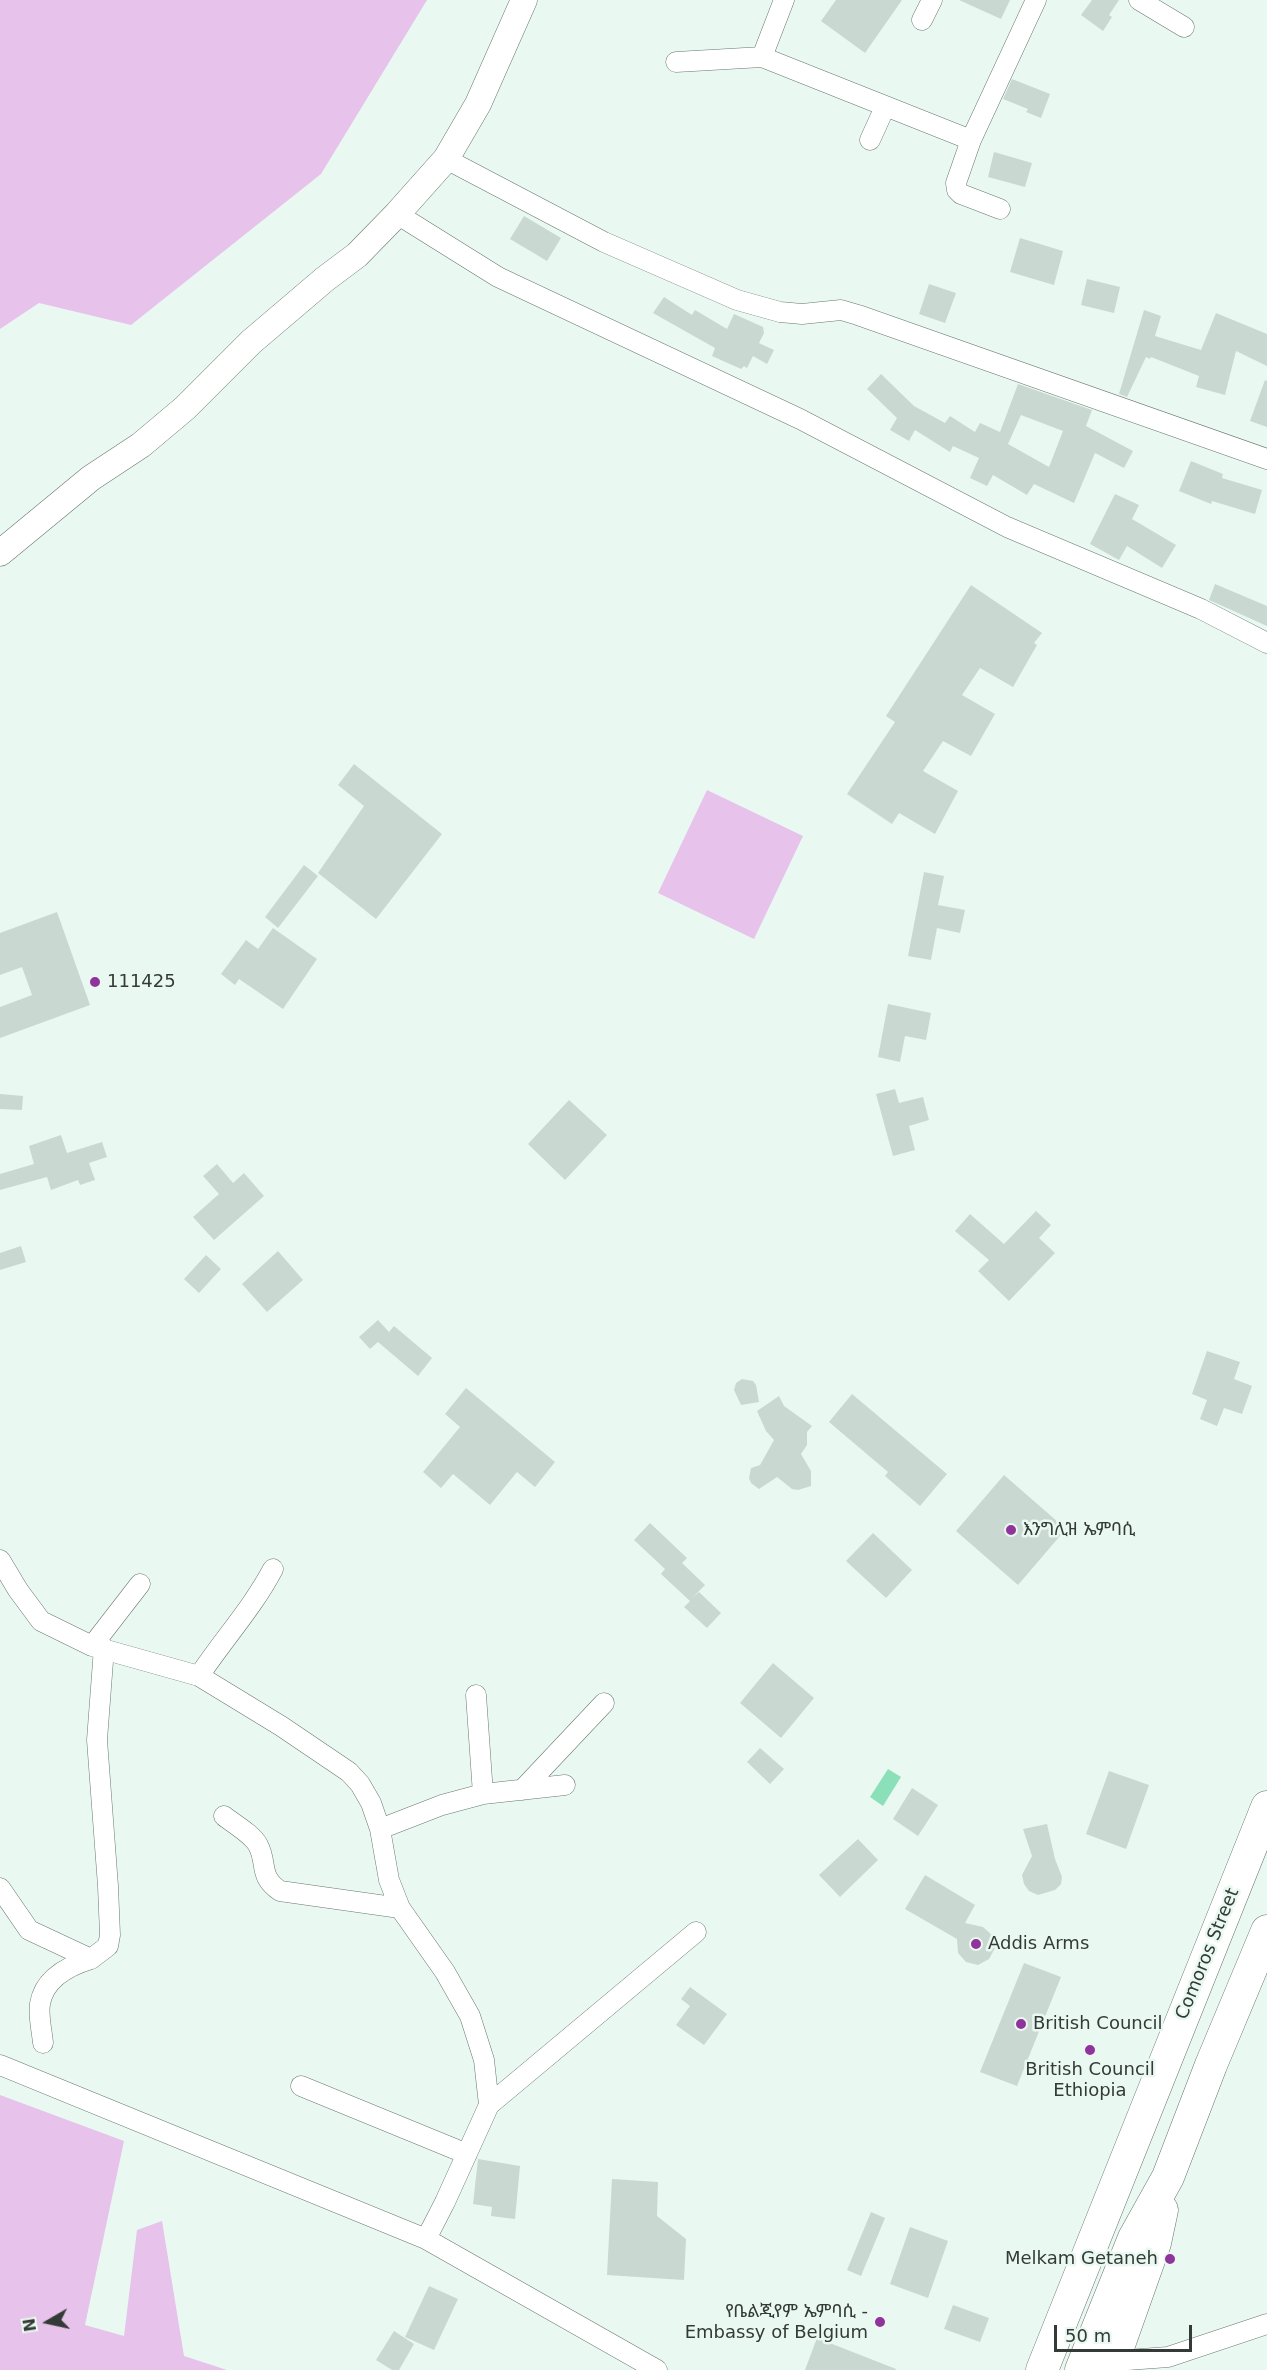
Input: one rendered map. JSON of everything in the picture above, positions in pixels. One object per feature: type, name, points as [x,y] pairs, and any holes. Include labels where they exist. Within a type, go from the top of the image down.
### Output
[{"type":"main road","name":"Comoros Street","points":[[1042,2370],[1267,1807]]},
{"type":"main road","points":[[1081,2370],[1134,2238],[1168,2177],[1259,1972],[1267,1931]]},
{"type":"main road","points":[[1112,2366],[1155,2243],[1168,2177]]},
{"type":"street","points":[[0,553],[91,478],[141,445],[185,408],[251,342],[357,255],[397,214],[446,159],[478,104],[524,0]]},
{"type":"street","points":[[762,57],[784,0]]},
{"type":"street","points":[[922,20],[932,0]]},
{"type":"street","points":[[1000,209],[961,194],[957,190],[956,183],[971,140],[1036,0]]},
{"type":"street","points":[[1138,0],[1184,27]]},
{"type":"street","points":[[676,62],[762,57],[971,140]]},
{"type":"street","points":[[870,140],[885,107]]},
{"type":"street","points":[[446,159],[604,242],[737,300],[780,312],[802,314],[841,310],[858,315],[1267,459]]},
{"type":"street","points":[[397,214],[498,277],[800,419],[1007,527],[1202,609],[1267,643]]},
{"type":"street","points":[[0,1560],[41,1621],[98,1647],[199,1676],[350,1772],[371,1803],[381,1829],[389,1880],[400,1908],[445,1972],[470,2016],[484,2060],[489,2105]]},
{"type":"street","points":[[199,1676],[234,1625],[261,1593],[273,1569]]},
{"type":"street","points":[[42,2043],[40,2004],[48,1983],[69,1965],[91,1959],[108,1946],[110,1935],[108,1886],[97,1740],[98,1647],[140,1584]]},
{"type":"street","points":[[476,1695],[483,1794]]},
{"type":"street","points":[[522,1790],[604,1703]]},
{"type":"street","points":[[381,1829],[442,1805],[483,1794],[565,1785]]},
{"type":"street","points":[[224,1816],[257,1843],[263,1872],[271,1885],[280,1890],[400,1908]]},
{"type":"street","points":[[0,1888],[29,1930],[91,1959]]},
{"type":"street","points":[[426,2239],[489,2105],[696,1932]]},
{"type":"street","points":[[0,2066],[426,2239],[657,2370]]},
{"type":"street","points":[[302,2086],[467,2154]]},
{"type":"street","points":[[1112,2366],[1171,2364],[1267,2324]]},
{"type":"shaded area","points":[[0,0],[427,0],[321,174],[131,325],[39,303],[0,329]]},
{"type":"shaded area","points":[[707,790],[803,836],[754,939],[658,893]]},
{"type":"shaded area","points":[[888,1769],[901,1777],[883,1806],[870,1797]]},
{"type":"shaded area","points":[[0,2095],[124,2141],[85,2325],[124,2336],[137,2230],[162,2221],[184,2356],[227,2370],[0,2370]]},
{"type":"building","points":[[836,0],[902,0],[865,53],[821,21]]},
{"type":"building","points":[[959,0],[1010,0],[1001,19]]},
{"type":"building","points":[[1092,0],[1119,0],[1109,15],[1112,17],[1103,31],[1081,15]]},
{"type":"building","points":[[1012,79],[1050,94],[1041,118],[1026,112],[1028,109],[1003,99]]},
{"type":"building","points":[[994,152],[1032,163],[1025,187],[988,177]]},
{"type":"building","points":[[524,216],[561,238],[547,261],[510,239]]},
{"type":"building","points":[[1020,238],[1063,251],[1054,285],[1010,272]]},
{"type":"building","points":[[1087,279],[1120,287],[1114,313],[1081,305]]},
{"type":"building","points":[[929,284],[956,293],[945,323],[919,314]]},
{"type":"building","points":[[664,297],[692,315],[695,310],[727,329],[734,314],[763,327],[764,333],[759,343],[774,350],[767,364],[753,356],[747,368],[744,366],[741,369],[712,356],[715,348],[653,313]]},
{"type":"building","points":[[1144,310],[1161,316],[1155,336],[1201,350],[1216,313],[1267,334],[1267,366],[1236,351],[1225,395],[1196,387],[1199,376],[1146,357],[1127,397],[1119,394]]},
{"type":"building","points":[[881,374],[914,406],[945,423],[950,416],[975,432],[980,423],[1000,432],[1018,384],[1092,410],[1086,426],[1133,451],[1124,468],[1095,453],[1074,503],[1034,484],[1027,495],[993,475],[987,486],[970,478],[979,458],[953,446],[950,452],[915,430],[909,441],[890,430],[897,418],[867,389]],"holes":[[[1021,415],[1063,431],[1049,467],[1008,444]]]},
{"type":"building","points":[[1265,380],[1267,381],[1267,427],[1250,421]]},
{"type":"building","points":[[1191,461],[1223,474],[1222,478],[1262,490],[1255,514],[1212,501],[1211,504],[1179,491]]},
{"type":"building","points":[[1115,494],[1139,505],[1132,519],[1176,545],[1162,568],[1127,546],[1119,560],[1090,544]]},
{"type":"building","points":[[1215,584],[1267,606],[1267,626],[1209,600]]},
{"type":"building","points":[[971,585],[1042,633],[1034,643],[1037,645],[1013,687],[980,668],[962,695],[995,714],[971,756],[943,741],[923,771],[958,791],[935,834],[899,813],[892,824],[847,794],[895,722],[886,716]]},
{"type":"building","points":[[354,764],[442,834],[376,919],[318,873],[364,806],[338,785]]},
{"type":"building","points":[[304,865],[318,876],[278,928],[265,917]]},
{"type":"building","points":[[924,872],[944,876],[938,905],[965,910],[960,933],[937,928],[931,960],[908,956]]},
{"type":"building","points":[[57,912],[90,1005],[0,1038],[0,1007],[32,995],[22,967],[0,975],[0,933]]},
{"type":"building","points":[[273,928],[317,959],[283,1009],[239,979],[235,985],[221,974],[246,940],[258,949]]},
{"type":"building","points":[[888,1004],[931,1013],[926,1040],[905,1036],[900,1062],[878,1057]]},
{"type":"building","points":[[895,1089],[899,1103],[923,1097],[929,1120],[909,1126],[915,1150],[893,1156],[876,1094]]},
{"type":"building","points":[[0,1094],[23,1096],[22,1110],[0,1109]]},
{"type":"building","points":[[569,1100],[607,1135],[565,1180],[528,1144]]},
{"type":"building","points":[[61,1135],[67,1153],[102,1142],[107,1157],[89,1163],[95,1180],[80,1185],[78,1180],[51,1190],[47,1177],[0,1190],[0,1174],[34,1164],[29,1146]]},
{"type":"building","points":[[217,1164],[233,1183],[244,1173],[264,1196],[214,1240],[193,1217],[219,1194],[203,1176]]},
{"type":"building","points":[[1036,1211],[1051,1225],[1039,1238],[1055,1253],[1009,1301],[978,1271],[989,1260],[955,1231],[970,1214],[1004,1244]]},
{"type":"building","points":[[21,1246],[26,1262],[0,1270],[0,1253]]},
{"type":"building","points":[[278,1251],[303,1280],[267,1312],[242,1284]]},
{"type":"building","points":[[206,1255],[221,1269],[199,1293],[184,1279]]},
{"type":"building","points":[[378,1320],[389,1332],[394,1326],[432,1358],[418,1376],[378,1342],[370,1349],[359,1337]]},
{"type":"building","points":[[1207,1351],[1240,1362],[1234,1379],[1252,1386],[1242,1414],[1224,1408],[1217,1426],[1200,1419],[1207,1400],[1192,1394]]},
{"type":"building","points":[[742,1379],[753,1381],[756,1385],[759,1402],[741,1405],[734,1390],[736,1383]]},
{"type":"building","points":[[466,1388],[555,1462],[535,1487],[517,1472],[490,1505],[453,1474],[441,1488],[423,1472],[460,1427],[445,1414]]},
{"type":"building","points":[[852,1394],[947,1474],[920,1506],[885,1476],[888,1472],[829,1422]]},
{"type":"building","points":[[779,1396],[784,1406],[812,1426],[807,1432],[807,1445],[801,1454],[811,1471],[811,1486],[798,1490],[792,1489],[777,1477],[759,1489],[751,1483],[749,1478],[751,1468],[760,1465],[774,1440],[766,1431],[757,1411]]},
{"type":"building","name":"እንግሊዝ ኤምባሲ","points":[[1004,1475],[1066,1529],[1018,1585],[956,1531]]},
{"type":"building","points":[[650,1523],[687,1558],[682,1563],[705,1585],[691,1599],[699,1592],[721,1613],[707,1628],[684,1607],[690,1601],[661,1574],[665,1569],[634,1540]]},
{"type":"building","points":[[873,1533],[912,1570],[886,1598],[846,1561]]},
{"type":"building","points":[[773,1663],[814,1698],[781,1738],[740,1703]]},
{"type":"building","points":[[760,1748],[784,1769],[770,1784],[747,1762]]},
{"type":"building","points":[[1109,1771],[1149,1785],[1126,1849],[1086,1834]]},
{"type":"building","points":[[912,1788],[938,1805],[918,1836],[893,1819]]},
{"type":"building","points":[[1047,1824],[1055,1859],[1062,1877],[1061,1884],[1055,1890],[1038,1895],[1029,1891],[1024,1884],[1022,1875],[1032,1856],[1023,1829]]},
{"type":"building","points":[[858,1839],[878,1860],[840,1897],[819,1875]]},
{"type":"building","points":[[925,1875],[975,1905],[965,1923],[983,1927],[993,1936],[995,1948],[989,1959],[978,1965],[966,1962],[958,1953],[957,1939],[905,1909]]},
{"type":"building","name":"British Council","points":[[1024,1963],[1061,1977],[1017,2086],[980,2072]]},
{"type":"building","points":[[690,1987],[727,2014],[704,2045],[676,2025],[690,2006],[681,1999]]},
{"type":"building","points":[[478,2159],[520,2166],[515,2219],[491,2216],[492,2207],[473,2204]]},
{"type":"building","points":[[612,2179],[658,2182],[657,2216],[686,2239],[684,2280],[607,2275]]},
{"type":"building","points":[[871,2212],[885,2218],[861,2276],[847,2270]]},
{"type":"building","points":[[910,2227],[948,2241],[928,2298],[890,2284]]},
{"type":"building","points":[[429,2286],[458,2299],[434,2350],[405,2337]]},
{"type":"building","points":[[953,2305],[989,2318],[980,2342],[944,2329]]},
{"type":"building","points":[[394,2331],[414,2344],[399,2370],[392,2370],[376,2360]]},
{"type":"building","points":[[817,2338],[896,2369],[896,2370],[805,2370]]},
{"type":"place","name":"111425","points":[[95,982]]},
{"type":"place","name":"እንግሊዝ ኤምባሲ","points":[[1011,1530]]},
{"type":"place","name":"Addis Arms","points":[[976,1944]]},
{"type":"place","name":"British Council","points":[[1021,2024]]},
{"type":"place","name":"British Council Ethiopia","points":[[1090,2050]]},
{"type":"place","name":"Melkam Getaneh","points":[[1170,2259]]},
{"type":"place","name":"የቤልጂየም ኤምባሲ - Embassy of Belgium","points":[[880,2322]]}]
